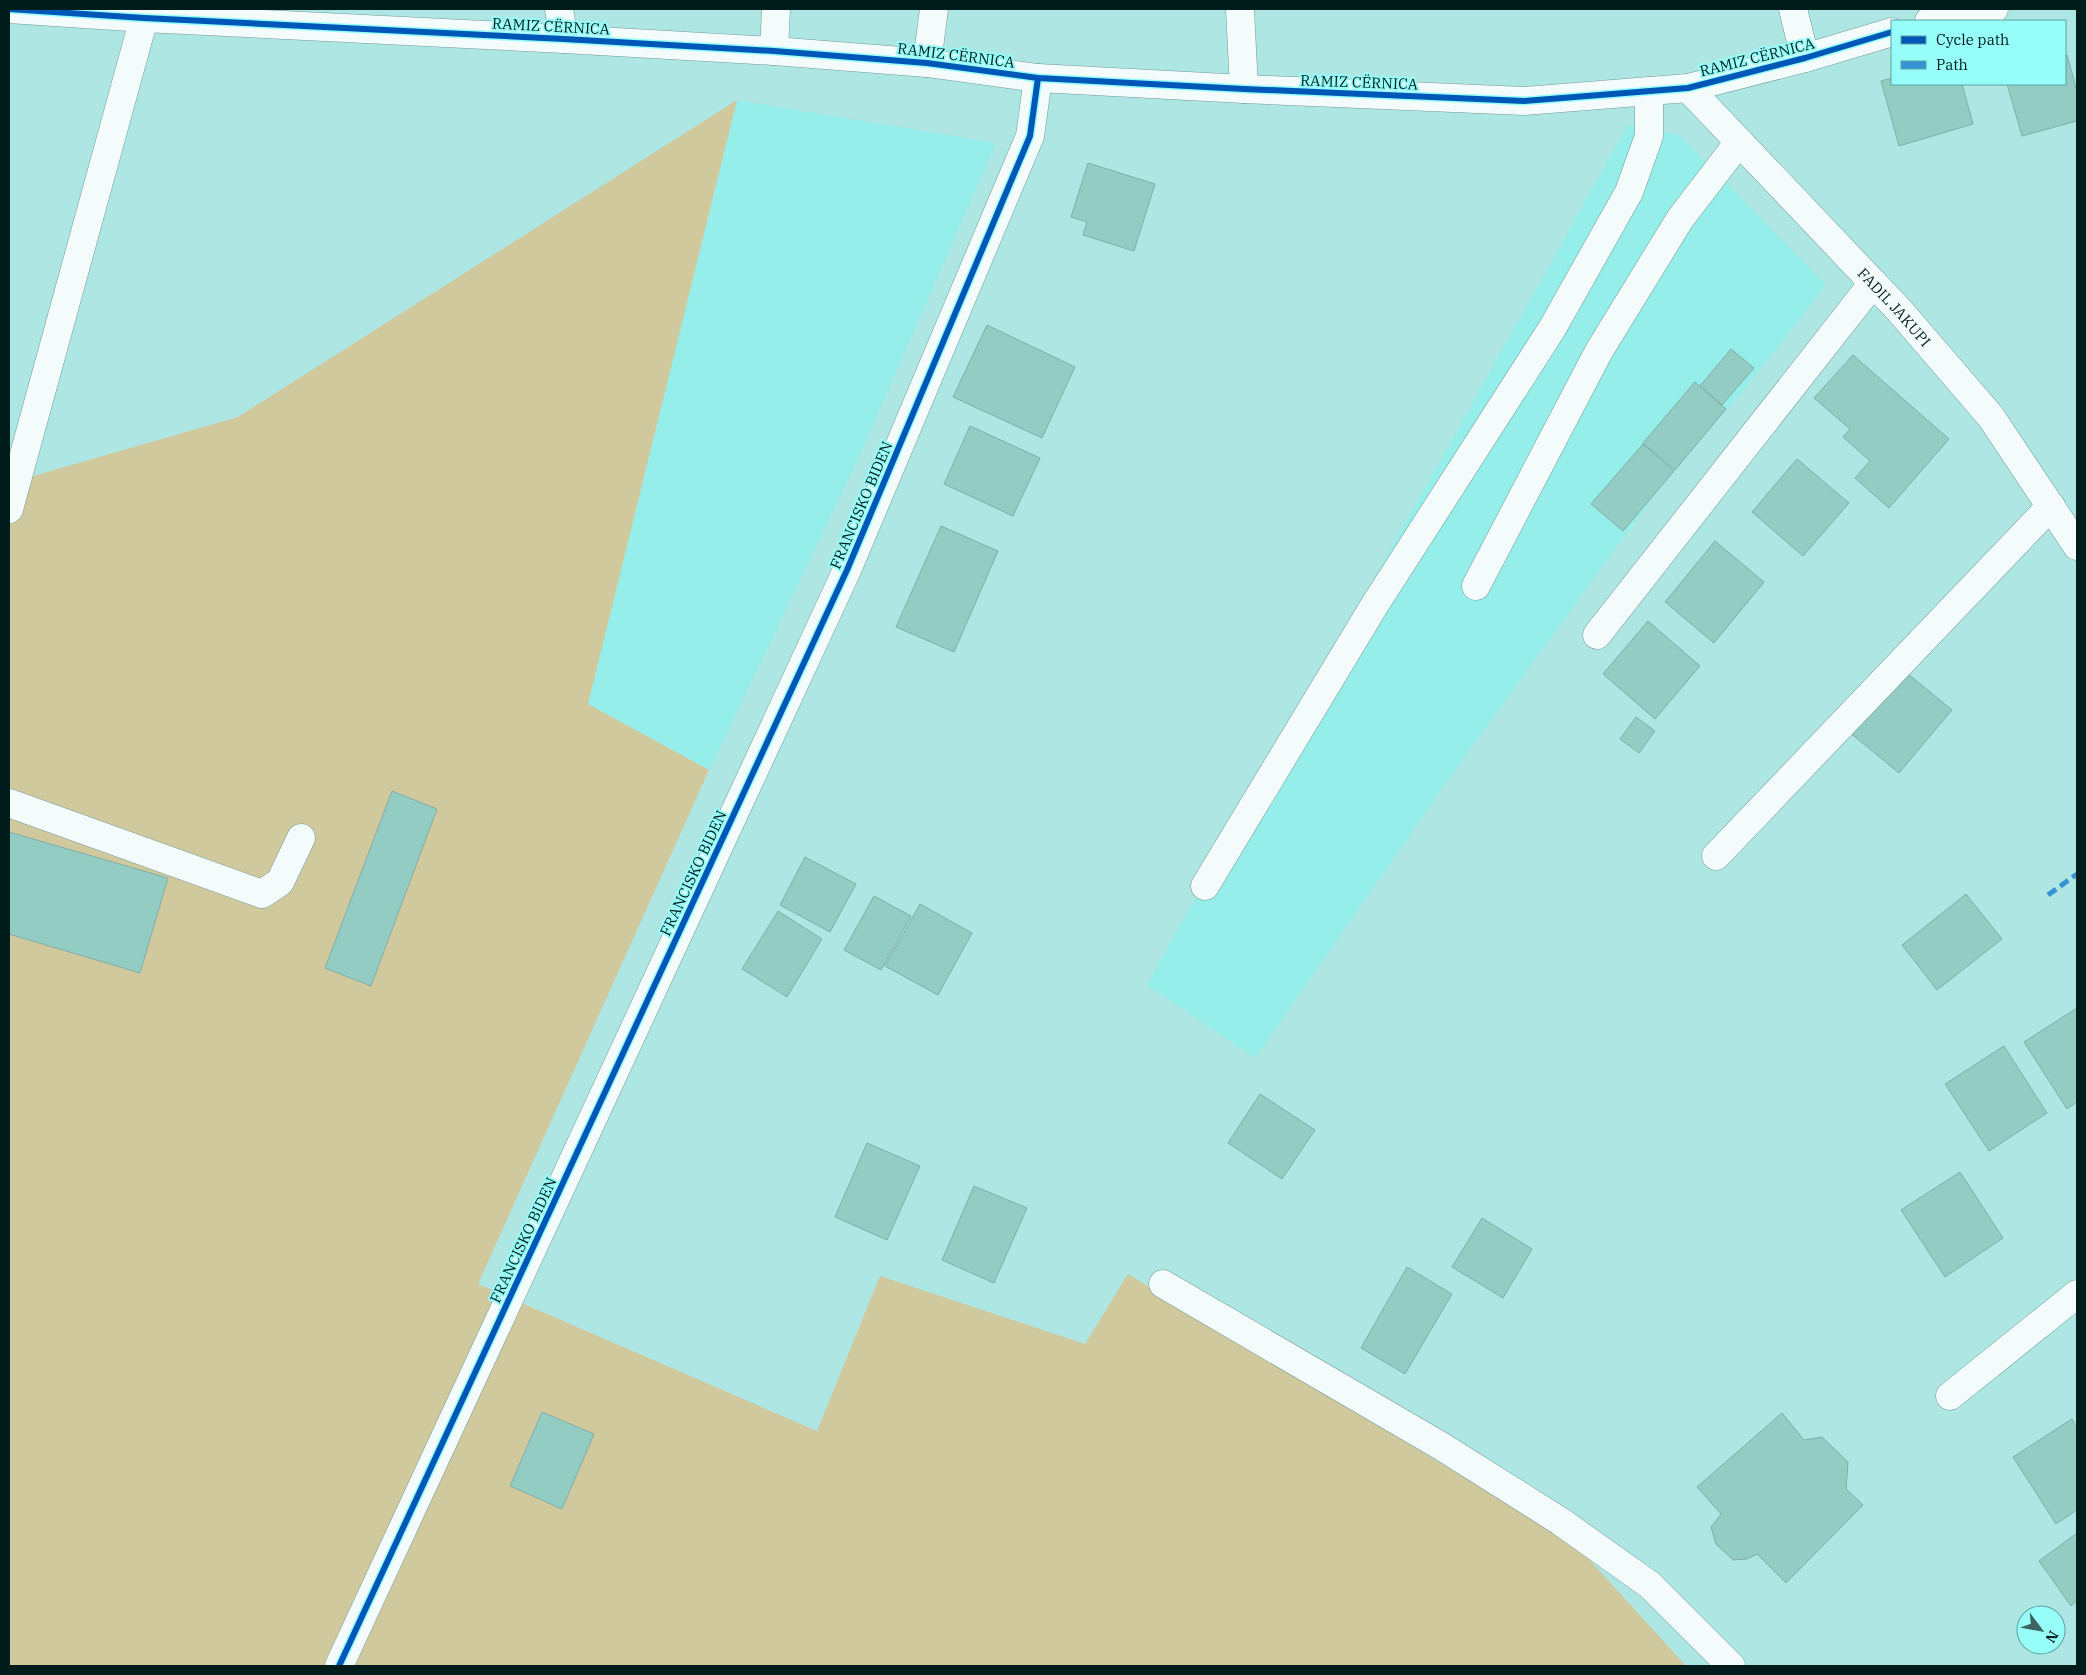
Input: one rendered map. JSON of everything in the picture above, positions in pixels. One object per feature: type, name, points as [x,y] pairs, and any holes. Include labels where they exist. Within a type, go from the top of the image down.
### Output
[{"type":"street","name":"RAMIZ CËRNICA","points":[[9,9],[144,18],[774,51],[927,63],[1038,78],[1244,90],[1524,101],[1688,88],[1805,58],[1891,32]]},
{"type":"street","points":[[559,9],[564,39]]},
{"type":"street","points":[[774,51],[776,9]]},
{"type":"street","name":"RAMIZ CËRNICA","points":[[927,63],[934,9]]},
{"type":"street","points":[[1240,9],[1244,90]]},
{"type":"street","points":[[1793,9],[1805,58]]},
{"type":"street","points":[[1935,20],[1994,9]]},
{"type":"street","points":[[9,509],[144,18]]},
{"type":"street","name":"FRANCISKO BIDEN","points":[[339,1666],[847,570],[1030,136],[1038,78]]},
{"type":"street","name":"FADIL JAKUPI","points":[[1688,88],[1899,310],[1991,417],[2077,546]]},
{"type":"street","points":[[1206,886],[1374,606],[1553,327],[1630,192],[1648,136],[1649,91]]},
{"type":"street","points":[[1476,586],[1599,351],[1680,219],[1739,142]]},
{"type":"street","points":[[1597,635],[1873,284]]},
{"type":"street","points":[[1716,856],[2051,506]]},
{"type":"street","points":[[9,804],[262,894],[280,882],[301,838]]},
{"type":"street","points":[[1163,1284],[1441,1446],[1560,1521],[1650,1585],[1732,1666]]},
{"type":"street","points":[[1950,1396],[2077,1294]]},
{"type":"shaded area","points":[[737,100],[996,143],[858,459],[709,770],[588,704]]},
{"type":"shaded area","points":[[737,100],[588,704],[709,770],[478,1284],[817,1431],[880,1276],[1085,1344],[1128,1274],[1576,1545],[1686,1666],[9,1666],[9,483],[238,417]]},
{"type":"shaded area","points":[[1628,125],[1679,135],[1826,285],[1750,382],[1651,499],[1450,777],[1255,1058],[1147,985]]},
{"type":"building","points":[[2066,56],[2077,91],[2077,121],[2022,136],[2007,85],[2066,85]]},
{"type":"building","points":[[1891,78],[1891,85],[1962,85],[1973,124],[1899,146],[1881,81]]},
{"type":"building","points":[[1088,163],[1155,184],[1134,251],[1083,235],[1087,222],[1071,217]]},
{"type":"building","points":[[987,325],[1075,367],[1042,438],[953,397]]},
{"type":"building","points":[[1731,349],[1754,368],[1722,405],[1700,386]]},
{"type":"building","points":[[1853,355],[1949,439],[1889,508],[1855,478],[1870,461],[1843,437],[1850,429],[1814,398]]},
{"type":"building","points":[[1695,382],[1726,409],[1675,470],[1643,443]]},
{"type":"building","points":[[970,426],[1040,458],[1013,516],[944,484]]},
{"type":"building","points":[[1643,444],[1674,471],[1623,531],[1591,504]]},
{"type":"building","points":[[1797,459],[1849,503],[1803,556],[1752,512]]},
{"type":"building","points":[[941,526],[998,551],[954,652],[896,627]]},
{"type":"building","points":[[1715,541],[1764,582],[1714,643],[1665,602]]},
{"type":"building","points":[[1648,621],[1700,666],[1655,719],[1603,674]]},
{"type":"building","points":[[1902,669],[1952,710],[1899,773],[1849,732]]},
{"type":"building","points":[[1636,717],[1655,731],[1639,753],[1620,739]]},
{"type":"building","points":[[392,791],[437,809],[371,986],[325,968]]},
{"type":"building","points":[[9,832],[168,878],[140,973],[9,934]]},
{"type":"building","points":[[805,857],[856,884],[830,932],[780,905]]},
{"type":"building","points":[[1966,894],[2002,939],[1937,990],[1902,945]]},
{"type":"building","points":[[874,896],[911,916],[881,970],[844,950]]},
{"type":"building","points":[[920,904],[972,933],[938,995],[885,966]]},
{"type":"building","points":[[778,911],[822,939],[787,997],[742,969]]},
{"type":"building","points":[[2077,1008],[2077,1102],[2067,1109],[2024,1042]]},
{"type":"building","points":[[2004,1046],[2047,1113],[1989,1151],[1945,1084]]},
{"type":"building","points":[[1260,1094],[1315,1130],[1282,1179],[1228,1143]]},
{"type":"building","points":[[867,1143],[920,1166],[887,1240],[835,1217]]},
{"type":"building","points":[[1960,1172],[2003,1238],[1945,1277],[1901,1210]]},
{"type":"building","points":[[974,1186],[1027,1208],[994,1283],[942,1260]]},
{"type":"building","points":[[1482,1218],[1532,1249],[1503,1298],[1452,1267]]},
{"type":"building","points":[[1407,1267],[1452,1294],[1405,1374],[1361,1348]]},
{"type":"building","points":[[542,1412],[594,1434],[562,1509],[510,1486]]},
{"type":"building","points":[[1782,1413],[1804,1440],[1822,1437],[1848,1462],[1846,1489],[1863,1505],[1786,1583],[1757,1554],[1747,1559],[1733,1560],[1716,1544],[1711,1527],[1721,1514],[1697,1487]]},
{"type":"building","points":[[2072,1419],[2077,1428],[2077,1510],[2056,1524],[2013,1457]]},
{"type":"building","points":[[2077,1533],[2077,1601],[2071,1606],[2039,1561]]},
{"type":"marked path","points":[[2048,895],[2077,874]]},
{"type":"cycle path","points":[[9,9],[144,18],[774,51],[927,63],[1038,78],[1524,101],[1688,88],[1805,58],[1891,32]]},
{"type":"cycle path","points":[[339,1666],[847,570],[1030,136],[1038,78]]}]
